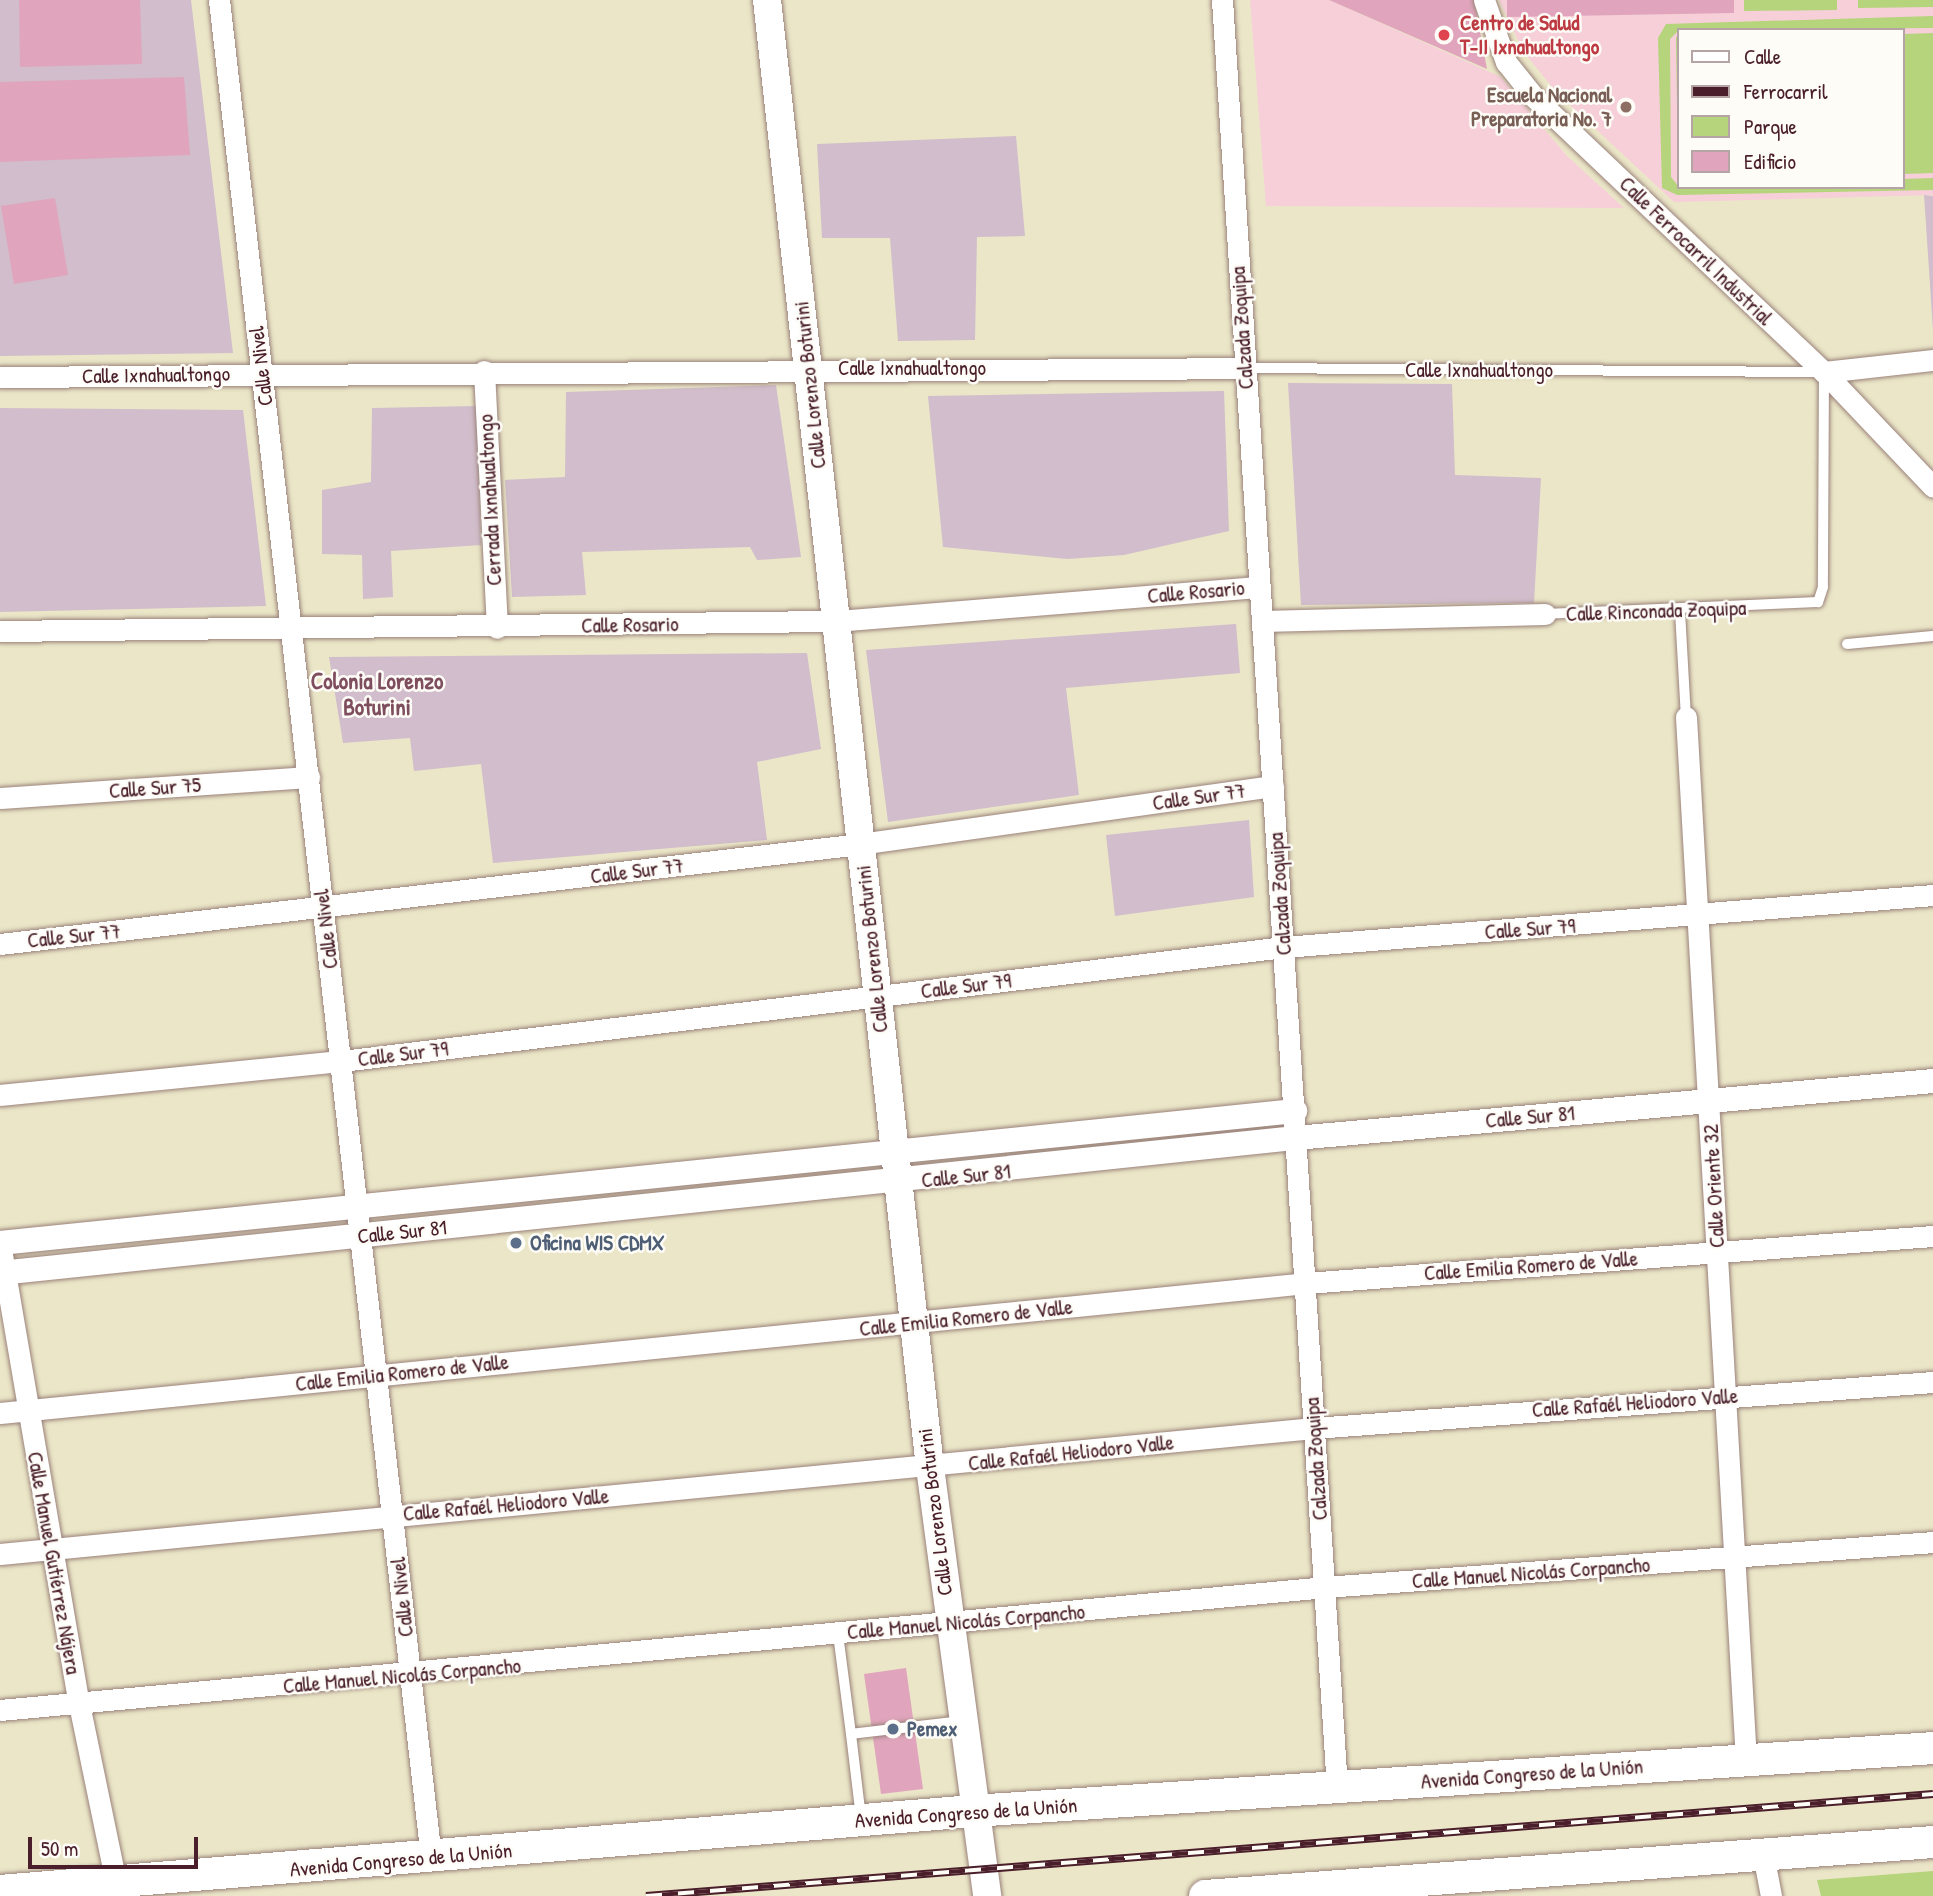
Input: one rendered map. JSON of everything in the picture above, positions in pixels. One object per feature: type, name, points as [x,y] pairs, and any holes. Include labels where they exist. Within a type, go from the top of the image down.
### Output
[{"type":"main road","name":"Calle Lorenzo Boturini","points":[[766,0],[913,1324],[948,1623],[987,1896]]},
{"type":"main road","name":"Avenida Congreso de la Unión","points":[[0,1891],[430,1858],[973,1811],[1933,1748]]},
{"type":"main road","points":[[1205,1896],[1359,1890],[1763,1854],[1933,1842]]},
{"type":"street","name":"Calle Nivel","points":[[219,0],[362,1236],[430,1858]]},
{"type":"street","name":"Calzada Zoquipa","points":[[1222,0],[1337,1787]]},
{"type":"street","name":"Calle Ferrocarril Industrial","points":[[1484,0],[1506,62],[1534,97],[1824,372],[1933,487]]},
{"type":"street","points":[[1824,372],[1933,360]]},
{"type":"street","name":"Calle Ixnahualtongo","points":[[0,377],[808,368],[1244,369]]},
{"type":"street","name":"Cerrada Ixnahualtongo","points":[[484,371],[496,628]]},
{"type":"street","name":"Calle Rosario","points":[[0,631],[496,628],[836,621],[1259,587]]},
{"type":"street","name":"Calle Rinconada Zoquipa","points":[[1262,621],[1545,614]]},
{"type":"street","name":"Calle Oriente 32","points":[[1686,717],[1746,1760]]},
{"type":"street","name":"Calle Sur 75","points":[[0,798],[309,777]]},
{"type":"street","name":"Calle Sur 77","points":[[0,944],[324,909],[860,844],[1273,786]]},
{"type":"street","name":"Calle Sur 79","points":[[0,1095],[342,1061],[1284,947],[1699,916],[1933,895]]},
{"type":"street","name":"Calle Sur 81","points":[[2,1272],[898,1183],[1296,1138],[1933,1081]]},
{"type":"street","name":"Calle Sur 81","points":[[0,1243],[1295,1111]]},
{"type":"street","name":"Calle Emilia Romero de Valle","points":[[0,1413],[1306,1283],[1933,1236]]},
{"type":"street","name":"Calle Manuel Gutiérrez Nájera","points":[[0,1243],[2,1272],[28,1409],[50,1549],[116,1882]]},
{"type":"street","name":"Calle Rafaél Heliodoro Valle","points":[[0,1554],[930,1467],[1314,1428],[1933,1382]]},
{"type":"street","name":"Calle Manuel Nicolás Corpancho","points":[[0,1710],[410,1676],[1325,1587],[1933,1542]]},
{"type":"street","points":[[1763,1854],[1771,1896]]},
{"type":"lane","name":"Calle Ixnahualtongo","points":[[1244,369],[1824,372]]},
{"type":"lane","name":"Calle Rinconada Zoquipa","points":[[1545,614],[1680,611],[1818,602],[1824,372]]},
{"type":"lane","name":"Calle Oriente 32","points":[[1680,611],[1686,717]]},
{"type":"lane","points":[[1847,644],[1933,636]]},
{"type":"lane","points":[[838,1634],[861,1821]]},
{"type":"lane","points":[[850,1734],[961,1721]]},
{"type":"shaded area","points":[[0,0],[191,0],[233,353],[0,356]]},
{"type":"shaded area","points":[[1250,0],[1329,0],[1501,77],[1566,155],[1624,208],[1266,206]]},
{"type":"shaded area","name":"Escuela Nacional Preparatoria No. 7","points":[[1499,0],[1933,0],[1933,195],[1674,202],[1557,93],[1523,51]]},
{"type":"shaded area","points":[[1016,136],[1025,236],[977,237],[975,340],[898,341],[890,238],[822,238],[817,144]]},
{"type":"shaded area","points":[[1924,195],[1933,196],[1933,330]]},
{"type":"shaded area","points":[[1288,383],[1452,384],[1455,475],[1541,478],[1534,603],[1301,605]]},
{"type":"shaded area","points":[[776,385],[801,557],[757,560],[750,547],[582,552],[586,595],[512,597],[505,480],[565,477],[566,392]]},
{"type":"shaded area","points":[[1224,391],[1229,531],[1124,555],[1067,559],[943,547],[928,396]]},
{"type":"shaded area","points":[[477,406],[481,545],[391,551],[393,597],[363,599],[362,555],[322,554],[322,490],[371,482],[372,408]]},
{"type":"shaded area","points":[[0,408],[243,410],[266,606],[0,612]]},
{"type":"shaded area","points":[[1236,624],[1240,673],[1066,688],[1079,795],[888,822],[866,650]]},
{"type":"shaded area","points":[[807,653],[821,749],[757,762],[767,840],[493,863],[481,764],[414,771],[410,738],[343,743],[329,657]]},
{"type":"shaded area","points":[[1249,820],[1254,897],[1115,916],[1106,835]]},
{"type":"green space","points":[[1744,0],[1837,0],[1837,10],[1744,11]]},
{"type":"green space","points":[[1858,0],[1933,0],[1933,7],[1858,8]]},
{"type":"green space","points":[[1933,16],[1933,28],[1678,28],[1670,39],[1671,177],[1678,189],[1905,189],[1905,179],[1933,178],[1933,190],[1677,195],[1662,188],[1658,38],[1666,24]]},
{"type":"green space","points":[[1933,33],[1933,173],[1905,174],[1905,34]]},
{"type":"green space","points":[[1676,37],[1678,37],[1678,177]]},
{"type":"green space","points":[[1933,1871],[1933,1896],[1821,1896],[1817,1880]]},
{"type":"building","points":[[19,0],[140,0],[142,64],[20,67]]},
{"type":"building","name":"Centro de Salud T-II Ixnahualtongo","points":[[1329,0],[1474,0],[1487,69]]},
{"type":"building","points":[[1507,0],[1734,0],[1734,13],[1507,17]]},
{"type":"building","points":[[184,77],[190,155],[0,162],[0,82]]},
{"type":"building","points":[[55,198],[68,275],[14,284],[1,206]]},
{"type":"building","name":"Pemex","points":[[906,1668],[923,1789],[881,1794],[864,1674]]},
{"type":"railway","points":[[646,1896],[1933,1794]]},
{"type":"place","name":"Centro de Salud T-II Ixnahualtongo","points":[[1444,35]]},
{"type":"place","name":"Escuela Nacional Preparatoria No. 7","points":[[1626,107]]},
{"type":"place","name":"Oficina WIS CDMX","points":[[516,1243]]},
{"type":"place","name":"Pemex","points":[[893,1729]]},
{"type":"district","name":"Colonia Lorenzo Boturini","points":[[377,694]]}]
